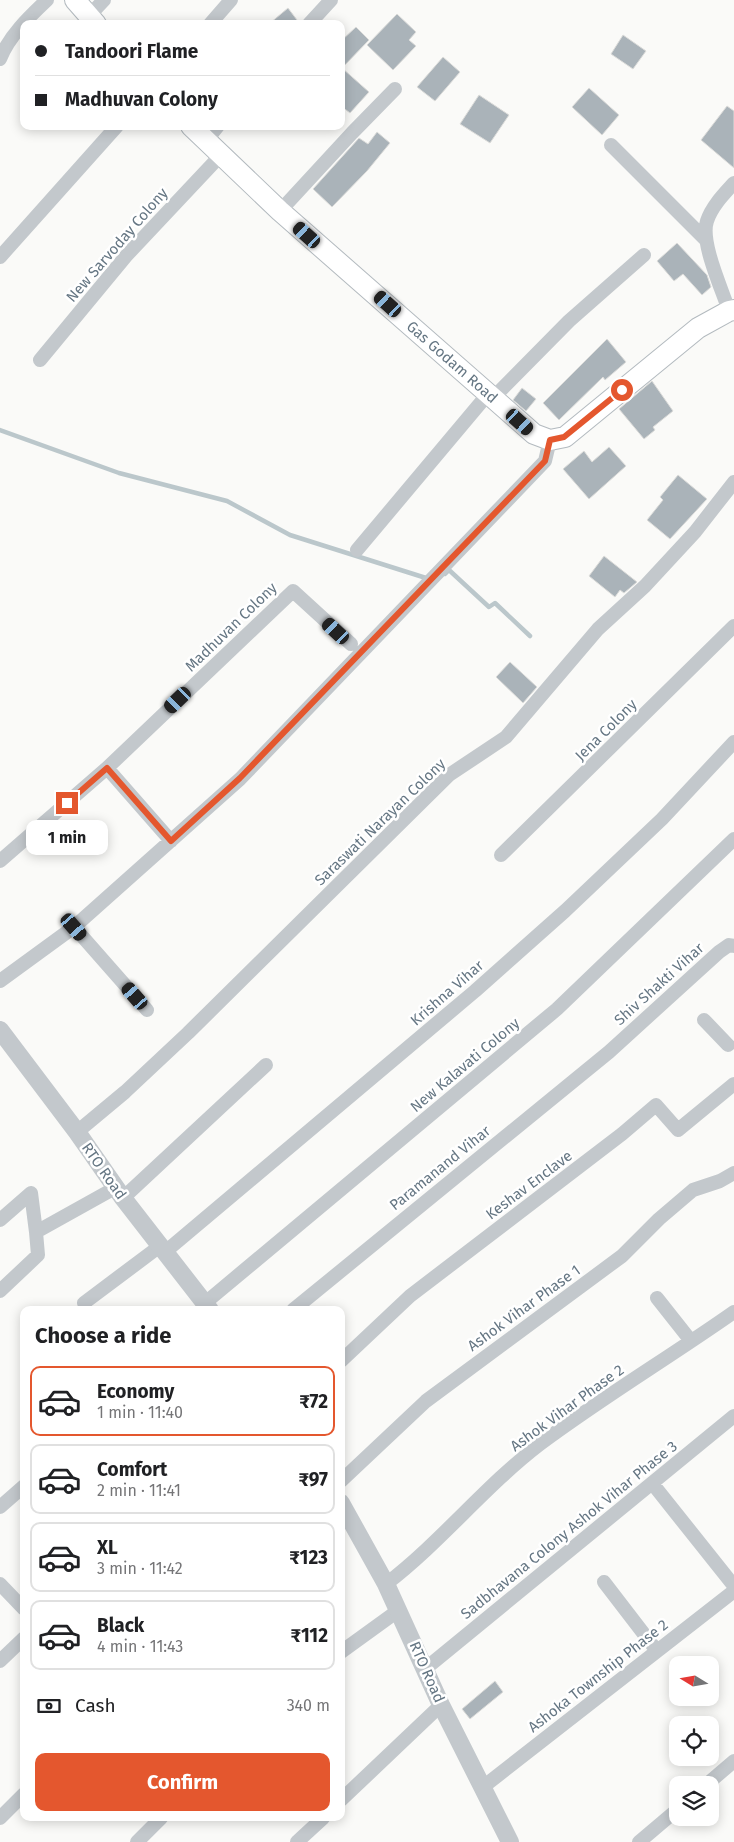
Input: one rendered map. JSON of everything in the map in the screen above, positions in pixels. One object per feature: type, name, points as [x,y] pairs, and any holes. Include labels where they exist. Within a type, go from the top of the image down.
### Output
[{"type":"main road","points":[[75,0],[92,20]]},
{"type":"main road","name":"Gas Godam Road","points":[[212,134],[221,155],[280,211],[534,434],[550,440]]},
{"type":"main road","points":[[550,440],[564,437],[698,328],[732,310]]},
{"type":"street","points":[[26,20],[48,0]]},
{"type":"street","points":[[92,20],[104,0]]},
{"type":"street","points":[[214,20],[231,0]]},
{"type":"street","points":[[313,20],[331,0]]},
{"type":"street","points":[[0,59],[4,50],[20,29]]},
{"type":"street","points":[[280,211],[395,89]]},
{"type":"street","points":[[0,257],[113,130]]},
{"type":"street","points":[[611,145],[705,239],[732,310]]},
{"type":"street","name":"New Sarvoday Colony","points":[[40,360],[126,256],[221,155]]},
{"type":"street","points":[[705,239],[706,222],[711,211],[734,183]]},
{"type":"street","points":[[357,550],[491,396],[569,321],[644,255]]},
{"type":"street","points":[[0,981],[74,927],[240,778],[545,461],[550,440]]},
{"type":"street","name":"Saraswati Narayan Colony","points":[[77,1132],[125,1092],[181,1039],[449,775],[506,737],[598,629],[645,586],[695,532],[734,482]]},
{"type":"street","name":"Madhuvan Colony","points":[[0,861],[107,768],[293,591],[351,644]]},
{"type":"street","name":"Jena Colony","points":[[501,855],[734,626]]},
{"type":"street","name":"Krishna Vihar","points":[[84,1303],[163,1249],[476,991],[565,911],[662,819],[734,742]]},
{"type":"street","points":[[107,768],[171,841]]},
{"type":"street","name":"New Kalavati Colony","points":[[209,1306],[557,1009],[734,839]]},
{"type":"street","points":[[74,927],[147,1010]]},
{"type":"street","name":"Shiv Shakti Vihar","points":[[609,1052],[719,952],[729,945],[734,946]]},
{"type":"street","points":[[704,1020],[732,1046]]},
{"type":"street","name":"RTO Road","points":[[0,1030],[77,1132],[119,1193],[207,1306]]},
{"type":"street","name":"Paramanand Vihar","points":[[298,1306],[609,1052]]},
{"type":"street","points":[[36,1232],[119,1193],[266,1065]]},
{"type":"street","name":"Keshav Enclave","points":[[345,1357],[410,1296],[622,1134],[656,1105],[678,1130],[734,1084]]},
{"type":"street","name":"Ashok Vihar Phase 1","points":[[345,1477],[426,1401],[622,1256],[659,1219],[693,1190],[720,1181],[734,1173]]},
{"type":"street","points":[[0,1220],[31,1193],[38,1255],[0,1292]]},
{"type":"street","points":[[657,1298],[691,1341]]},
{"type":"street","name":"Ashok Vihar Phase 2","points":[[386,1584],[411,1565],[481,1497],[539,1445],[734,1312]]},
{"type":"street","name":"Sadbhavana Colony Ashok Vihar Phase 3","points":[[425,1670],[734,1416]]},
{"type":"street","points":[[652,1483],[734,1586]]},
{"type":"street","points":[[0,1507],[20,1490]]},
{"type":"street","name":"RTO Road","points":[[345,1510],[399,1610],[441,1705],[510,1842]]},
{"type":"street","points":[[604,1582],[657,1651]]},
{"type":"street","points":[[0,1584],[20,1605]]},
{"type":"street","name":"Ashoka Township Phase 2","points":[[483,1787],[734,1591]]},
{"type":"street","points":[[345,1649],[399,1610]]},
{"type":"street","points":[[0,1661],[20,1642]]},
{"type":"street","points":[[345,1796],[441,1705]]},
{"type":"street","points":[[716,1776],[734,1761]]},
{"type":"street","points":[[0,1818],[20,1798]]},
{"type":"street","points":[[639,1842],[669,1817]]},
{"type":"street","points":[[137,1842],[158,1821]]},
{"type":"street","points":[[297,1842],[320,1821]]},
{"type":"building","points":[[288,8],[297,20],[274,20]]},
{"type":"building","points":[[397,14],[416,32],[409,40],[416,46],[393,70],[367,45]]},
{"type":"building","points":[[356,27],[369,40],[345,65],[345,37]]},
{"type":"building","points":[[623,35],[646,51],[633,69],[611,54]]},
{"type":"building","points":[[443,57],[460,72],[435,101],[417,87]]},
{"type":"building","points":[[345,71],[369,92],[350,113],[345,109]]},
{"type":"building","points":[[589,88],[619,115],[602,135],[572,107]]},
{"type":"building","points":[[479,95],[509,115],[490,143],[460,124]]},
{"type":"building","points":[[727,106],[734,111],[734,168],[701,140]]},
{"type":"building","points":[[377,132],[390,143],[367,171],[332,207],[313,189],[359,138],[368,144]]},
{"type":"building","points":[[677,243],[707,275],[711,287],[702,295],[683,274],[674,281],[657,261]]},
{"type":"building","points":[[607,339],[626,362],[605,380],[603,377],[559,420],[543,403]]},
{"type":"building","points":[[652,381],[673,411],[653,427],[655,430],[644,439],[619,409]]},
{"type":"building","points":[[522,388],[536,399],[526,411],[513,400]]},
{"type":"building","points":[[609,447],[626,466],[589,499],[563,469],[584,451],[592,462]]},
{"type":"building","points":[[678,475],[707,499],[670,539],[647,520],[663,500],[660,497]]},
{"type":"building","points":[[604,556],[637,582],[624,593],[620,590],[615,597],[589,576]]},
{"type":"building","points":[[510,662],[537,687],[523,703],[496,677]]},
{"type":"building","points":[[495,1681],[503,1692],[470,1719],[462,1709]]},
{"type":"waterway","points":[[0,430],[119,473],[227,501],[290,535],[426,578]]},
{"type":"waterway","points":[[445,574],[449,570],[489,607],[495,603],[530,636]]},
{"type":"route","points":[[67,803],[107,768],[171,841],[240,778],[545,461],[550,440],[564,437],[622,390]]}]
